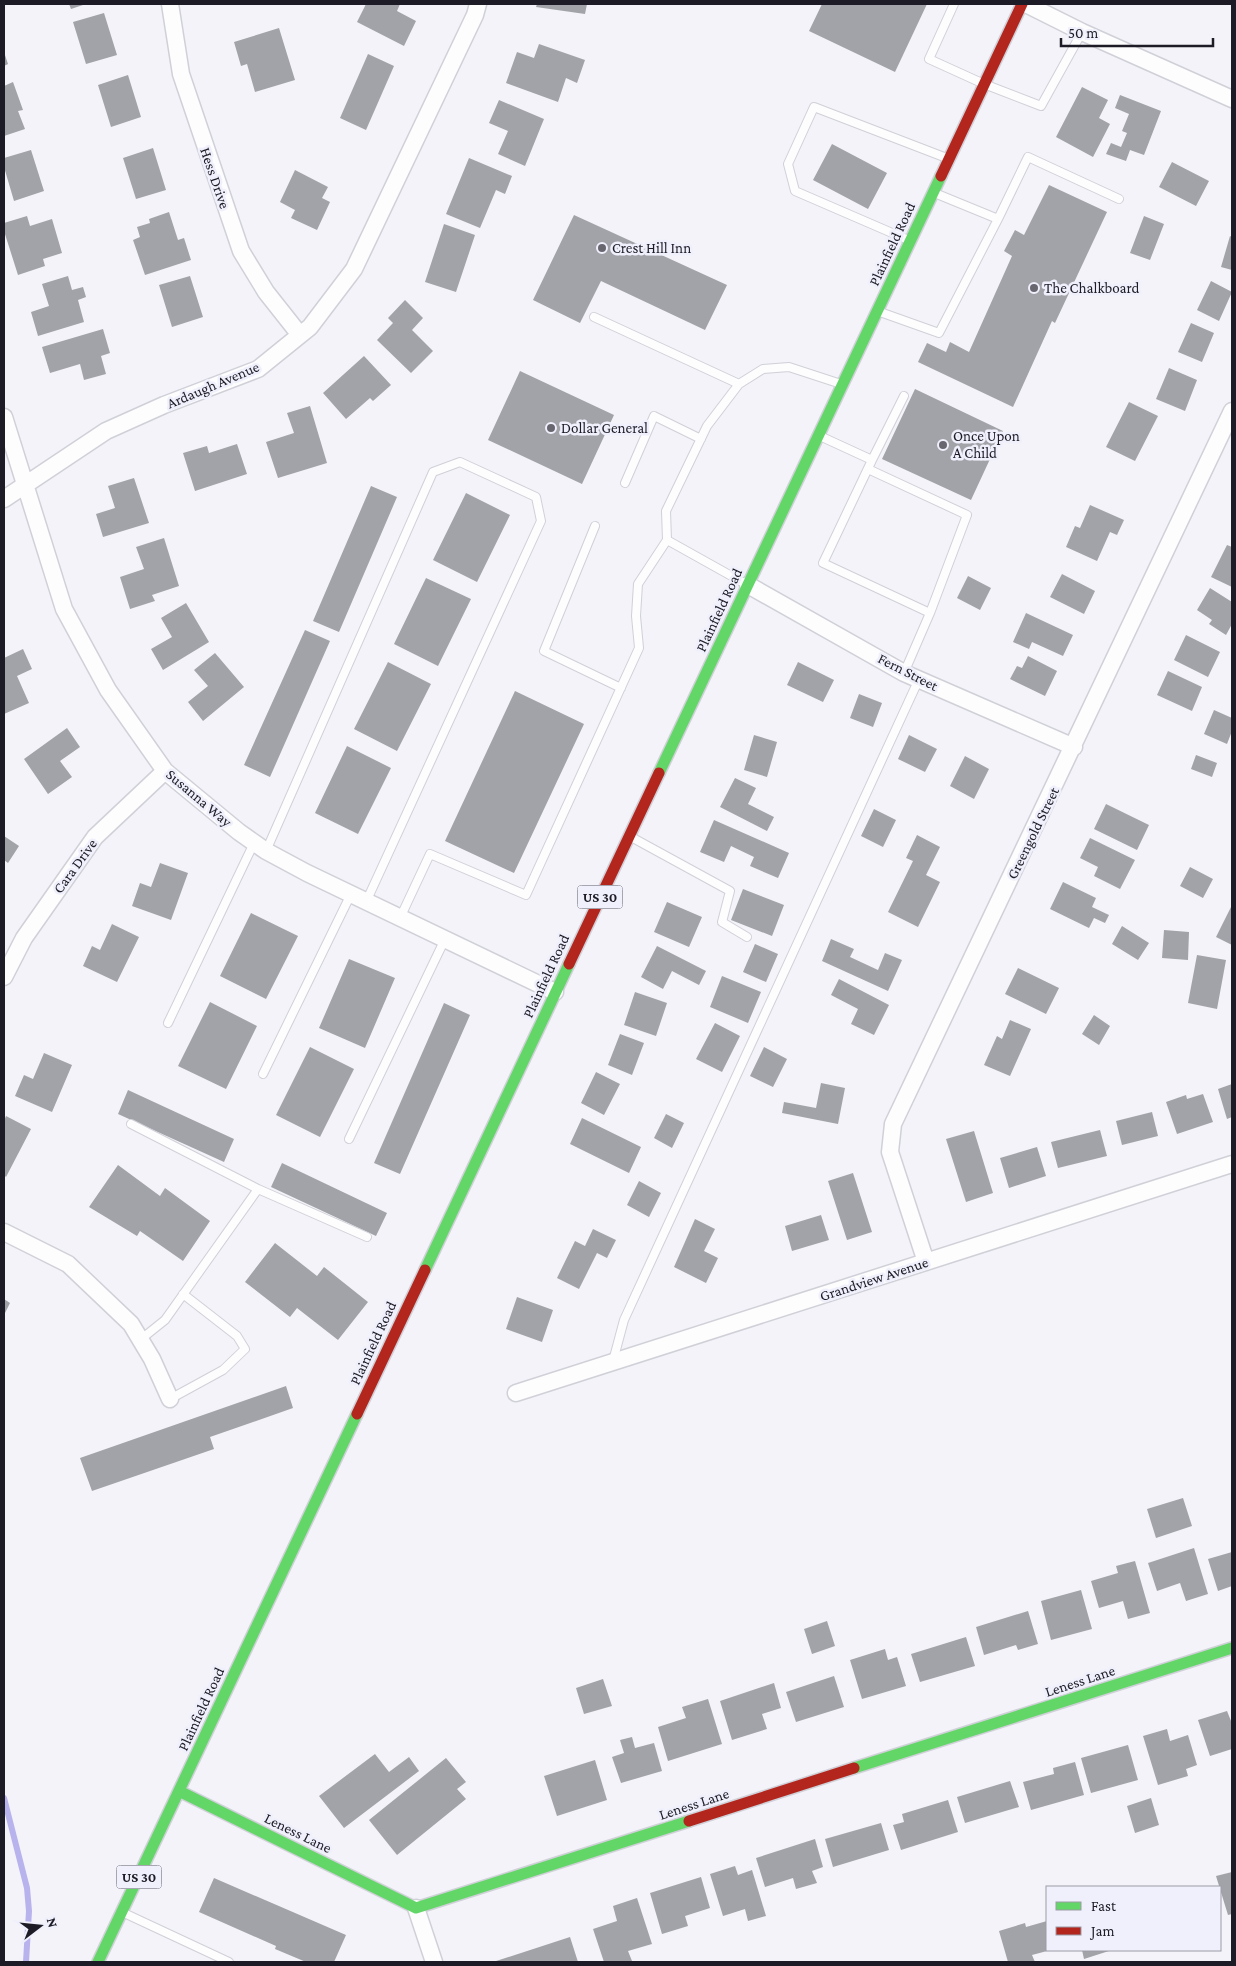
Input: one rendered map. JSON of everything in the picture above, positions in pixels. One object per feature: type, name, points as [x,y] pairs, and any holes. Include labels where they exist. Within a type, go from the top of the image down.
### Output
[{"type":"main road","name":"Plainfield Road","points":[[98,1962],[1022,4]]},
{"type":"main road","name":"Leness Lane","points":[[179,1791],[416,1908],[1232,1648]]},
{"type":"street","name":"Hess Drive","points":[[170,4],[181,74],[240,251],[266,292],[300,335]]},
{"type":"street","name":"Ardaugh Avenue","points":[[4,499],[106,431],[164,405],[258,369],[310,327],[354,269],[475,15],[478,4]]},
{"type":"street","points":[[1026,4],[1082,32],[1232,99]]},
{"type":"street","name":"Greengold Street","points":[[926,1262],[890,1152],[893,1124],[1074,748],[1232,411]]},
{"type":"street","name":"Susanna Way","points":[[4,417],[64,609],[108,690],[165,771],[260,847],[366,902],[555,992]]},
{"type":"street","name":"Fern Street","points":[[748,585],[912,676],[1074,748]]},
{"type":"street","name":"Cara Drive","points":[[4,977],[24,938],[95,837],[165,771]]},
{"type":"street","name":"Grandview Avenue","points":[[516,1394],[1232,1164]]},
{"type":"street","points":[[4,1232],[68,1264],[131,1324],[152,1359],[170,1399]]},
{"type":"street","points":[[416,1908],[434,1962]]},
{"type":"lane","points":[[954,4],[929,59],[984,84],[1041,106],[1082,32]]},
{"type":"lane","points":[[910,240],[795,191],[788,164],[814,107],[949,159]]},
{"type":"lane","points":[[876,311],[939,333],[1028,157],[1119,199]]},
{"type":"lane","points":[[933,192],[998,219]]},
{"type":"lane","points":[[594,317],[739,384]]},
{"type":"lane","points":[[400,918],[430,854],[526,895],[639,648],[636,616],[638,584],[667,540],[666,511],[707,426],[739,384],[763,370],[788,367],[842,385]]},
{"type":"lane","points":[[904,396],[824,563],[930,613]]},
{"type":"lane","points":[[625,483],[654,416],[701,439]]},
{"type":"lane","points":[[818,435],[872,460]]},
{"type":"lane","points":[[168,1023],[260,847],[433,472],[460,462],[536,497],[541,521],[366,902]]},
{"type":"lane","points":[[612,1363],[624,1320],[912,676],[930,613],[967,515],[868,469]]},
{"type":"lane","points":[[596,526],[544,651],[621,688]]},
{"type":"lane","points":[[667,540],[748,585]]},
{"type":"lane","points":[[629,835],[730,891],[722,922],[747,937]]},
{"type":"lane","points":[[263,1074],[351,894]]},
{"type":"lane","points":[[349,1139],[445,939]]},
{"type":"lane","points":[[131,1124],[258,1189],[367,1238]]},
{"type":"lane","points":[[140,1340],[165,1320],[258,1189]]},
{"type":"lane","points":[[170,1399],[223,1370],[245,1349],[236,1336],[183,1294]]},
{"type":"lane","points":[[122,1912],[229,1962]]},
{"type":"building","points":[[69,4],[86,4],[71,9]]},
{"type":"building","points":[[366,4],[400,4],[397,11],[416,21],[404,46],[357,22]]},
{"type":"building","points":[[537,4],[587,4],[585,14],[536,7]]},
{"type":"building","points":[[822,4],[927,4],[895,72],[809,31]]},
{"type":"building","points":[[104,13],[117,55],[86,64],[73,22]]},
{"type":"building","points":[[279,28],[295,80],[255,92],[247,64],[241,66],[234,42]]},
{"type":"building","points":[[539,44],[585,60],[577,83],[566,78],[558,102],[506,83],[517,52],[534,58]]},
{"type":"building","points":[[4,52],[8,64],[4,66]]},
{"type":"building","points":[[368,54],[394,66],[366,130],[340,118]]},
{"type":"building","points":[[128,75],[141,117],[111,127],[98,85]]},
{"type":"building","points":[[13,82],[23,110],[18,111],[25,129],[4,136],[4,86]]},
{"type":"building","points":[[1082,87],[1108,100],[1099,118],[1110,124],[1093,157],[1056,137]]},
{"type":"building","points":[[1120,95],[1161,111],[1144,155],[1130,150],[1126,161],[1106,154],[1111,143],[1121,147],[1127,133],[1122,131],[1129,114],[1115,108]]},
{"type":"building","points":[[499,100],[544,119],[525,166],[498,154],[508,131],[489,123]]},
{"type":"building","points":[[832,144],[887,173],[868,209],[813,180]]},
{"type":"building","points":[[153,148],[166,190],[136,199],[123,158]]},
{"type":"building","points":[[31,150],[44,191],[14,201],[4,167],[4,158]]},
{"type":"building","points":[[469,158],[512,176],[505,194],[496,190],[480,228],[446,214]]},
{"type":"building","points":[[1172,162],[1209,181],[1196,206],[1159,187]]},
{"type":"building","points":[[295,170],[328,187],[322,198],[330,202],[317,230],[291,218],[295,210],[280,202]]},
{"type":"building","name":"The Chalkboard","points":[[1049,185],[1107,212],[1055,323],[1052,321],[1013,407],[918,362],[927,343],[946,352],[950,342],[969,352],[1012,256],[1004,251],[1015,230],[1024,235]]},
{"type":"building","points":[[169,212],[178,240],[184,238],[191,260],[145,275],[133,240],[140,237],[137,227],[150,223],[149,219]]},
{"type":"building","name":"Crest Hill Inn","points":[[574,215],[727,285],[705,330],[601,281],[580,323],[533,300]]},
{"type":"building","points":[[27,216],[30,226],[52,219],[62,253],[43,259],[45,266],[18,275],[4,231],[4,223]]},
{"type":"building","points":[[1144,216],[1164,224],[1150,260],[1130,253]]},
{"type":"building","points":[[444,224],[475,235],[456,292],[425,282]]},
{"type":"building","points":[[1230,236],[1232,237],[1232,270],[1221,267]]},
{"type":"building","points":[[68,276],[72,290],[83,287],[86,297],[78,300],[84,322],[38,336],[31,312],[49,306],[42,284]]},
{"type":"building","points":[[190,276],[203,317],[172,327],[159,285]]},
{"type":"building","points":[[1211,281],[1232,292],[1219,321],[1197,310]]},
{"type":"building","points":[[405,300],[423,318],[412,330],[433,351],[411,373],[377,340],[393,323],[388,318]]},
{"type":"building","points":[[1191,323],[1214,333],[1202,362],[1178,352]]},
{"type":"building","points":[[103,329],[110,353],[101,356],[106,374],[84,380],[80,364],[50,373],[42,347]]},
{"type":"building","points":[[364,356],[391,385],[373,401],[370,398],[346,419],[323,393]]},
{"type":"building","points":[[1169,368],[1197,380],[1185,411],[1156,399]]},
{"type":"building","name":"Dollar General","points":[[520,371],[614,415],[582,484],[488,440]]},
{"type":"building","name":"Once Upon A Child","points":[[915,389],[1003,431],[971,500],[882,459]]},
{"type":"building","points":[[1129,402],[1158,416],[1135,461],[1106,447]]},
{"type":"building","points":[[310,406],[327,463],[278,478],[266,442],[294,433],[287,413]]},
{"type":"building","points":[[237,444],[247,474],[195,491],[183,453],[207,446],[209,453]]},
{"type":"building","points":[[134,478],[149,523],[103,537],[96,514],[115,508],[108,486]]},
{"type":"building","points":[[371,486],[397,497],[339,632],[313,621]]},
{"type":"building","points":[[466,493],[510,515],[477,582],[433,560]]},
{"type":"building","points":[[1090,505],[1124,520],[1117,535],[1110,532],[1097,561],[1066,547],[1075,526],[1080,528]]},
{"type":"building","points":[[164,538],[179,586],[152,595],[155,601],[130,609],[120,577],[144,569],[136,547]]},
{"type":"building","points":[[1227,545],[1232,547],[1232,587],[1211,577]]},
{"type":"building","points":[[1062,574],[1095,591],[1084,614],[1050,597]]},
{"type":"building","points":[[968,576],[991,588],[980,610],[957,598]]},
{"type":"building","points":[[426,578],[471,599],[438,666],[394,644]]},
{"type":"building","points":[[1210,588],[1232,602],[1232,624],[1226,635],[1209,624],[1212,620],[1197,610]]},
{"type":"building","points":[[186,603],[209,642],[163,670],[151,649],[172,637],[161,618]]},
{"type":"building","points":[[1026,613],[1073,635],[1063,656],[1032,642],[1029,649],[1013,642]]},
{"type":"building","points":[[305,630],[330,641],[270,777],[244,765]]},
{"type":"building","points":[[1186,635],[1220,652],[1208,677],[1174,660]]},
{"type":"building","points":[[23,649],[32,669],[17,676],[29,703],[4,714],[4,658]]},
{"type":"building","points":[[215,653],[244,687],[203,721],[188,702],[208,686],[194,670]]},
{"type":"building","points":[[1028,656],[1057,671],[1045,696],[1010,679],[1017,666],[1022,668]]},
{"type":"building","points":[[388,662],[431,684],[397,751],[354,729]]},
{"type":"building","points":[[798,662],[834,680],[823,702],[787,685]]},
{"type":"building","points":[[1168,671],[1202,687],[1192,711],[1157,695]]},
{"type":"building","points":[[515,691],[584,724],[514,873],[445,841]]},
{"type":"building","points":[[859,694],[882,703],[873,727],[850,718]]},
{"type":"building","points":[[1214,710],[1232,718],[1232,731],[1227,744],[1204,734]]},
{"type":"building","points":[[67,728],[80,747],[60,761],[72,777],[48,794],[24,759]]},
{"type":"building","points":[[754,735],[777,742],[767,777],[744,770]]},
{"type":"building","points":[[909,735],[937,749],[925,772],[898,759]]},
{"type":"building","points":[[347,746],[391,768],[358,834],[315,813]]},
{"type":"building","points":[[1196,755],[1217,763],[1212,777],[1191,769]]},
{"type":"building","points":[[965,756],[989,769],[974,799],[950,786]]},
{"type":"building","points":[[735,778],[756,788],[748,804],[774,817],[767,831],[720,807]]},
{"type":"building","points":[[1106,804],[1149,825],[1137,850],[1094,829]]},
{"type":"building","points":[[874,809],[896,820],[883,847],[861,836]]},
{"type":"building","points":[[714,820],[789,853],[778,878],[750,866],[754,857],[731,846],[724,862],[700,852]]},
{"type":"building","points":[[917,835],[940,847],[926,875],[940,882],[918,927],[888,912],[913,861],[906,858]]},
{"type":"building","points":[[4,836],[19,846],[8,863],[4,860]]},
{"type":"building","points":[[1090,838],[1135,860],[1120,889],[1094,876],[1098,867],[1080,858]]},
{"type":"building","points":[[160,863],[188,873],[171,920],[132,906],[140,883],[151,887]]},
{"type":"building","points":[[1190,867],[1213,879],[1203,898],[1180,886]]},
{"type":"building","points":[[1063,882],[1096,898],[1092,907],[1109,915],[1105,923],[1094,918],[1089,928],[1050,909]]},
{"type":"building","points":[[743,889],[784,905],[772,936],[731,920]]},
{"type":"building","points":[[667,902],[702,917],[689,947],[654,932]]},
{"type":"building","points":[[1232,905],[1232,945],[1216,937]]},
{"type":"building","points":[[251,913],[298,936],[266,999],[220,976]]},
{"type":"building","points":[[112,924],[139,937],[117,982],[83,966],[92,946],[100,950]]},
{"type":"building","points":[[1122,926],[1149,943],[1138,960],[1112,944]]},
{"type":"building","points":[[1164,930],[1189,932],[1188,960],[1162,958]]},
{"type":"building","points":[[831,939],[854,949],[850,957],[878,970],[885,953],[902,960],[888,991],[822,961]]},
{"type":"building","points":[[755,944],[778,954],[766,982],[743,972]]},
{"type":"building","points":[[657,946],[706,971],[699,985],[672,971],[663,989],[641,977]]},
{"type":"building","points":[[1197,955],[1226,960],[1217,1009],[1188,1003]]},
{"type":"building","points":[[349,959],[395,978],[365,1048],[319,1028]]},
{"type":"building","points":[[1018,968],[1059,988],[1046,1014],[1005,994]]},
{"type":"building","points":[[722,976],[761,992],[748,1023],[710,1007]]},
{"type":"building","points":[[839,979],[889,1005],[874,1035],[851,1024],[858,1009],[831,995]]},
{"type":"building","points":[[635,992],[667,1003],[656,1036],[624,1025]]},
{"type":"building","points":[[210,1002],[257,1026],[226,1089],[178,1066]]},
{"type":"building","points":[[444,1003],[470,1015],[400,1174],[374,1163]]},
{"type":"building","points":[[1094,1015],[1110,1026],[1099,1045],[1082,1034]]},
{"type":"building","points":[[1010,1020],[1031,1029],[1010,1076],[984,1065],[997,1036],[1002,1039]]},
{"type":"building","points":[[715,1023],[740,1036],[722,1072],[696,1059]]},
{"type":"building","points":[[620,1034],[644,1043],[632,1075],[608,1065]]},
{"type":"building","points":[[310,1047],[354,1069],[320,1137],[276,1115]]},
{"type":"building","points":[[764,1047],[787,1059],[773,1087],[750,1076]]},
{"type":"building","points":[[44,1053],[72,1065],[52,1112],[15,1096],[24,1075],[33,1079]]},
{"type":"building","points":[[596,1072],[620,1084],[604,1115],[581,1103]]},
{"type":"building","points":[[821,1083],[845,1088],[838,1124],[782,1113],[784,1102],[816,1108]]},
{"type":"building","points":[[1232,1084],[1232,1117],[1227,1119],[1218,1089]]},
{"type":"building","points":[[128,1090],[234,1139],[224,1162],[118,1114]]},
{"type":"building","points":[[1203,1094],[1213,1122],[1177,1134],[1166,1102],[1186,1095],[1187,1099]]},
{"type":"building","points":[[1152,1112],[1158,1136],[1122,1145],[1116,1121]]},
{"type":"building","points":[[666,1114],[684,1123],[672,1148],[654,1138]]},
{"type":"building","points":[[6,1116],[31,1129],[6,1177],[4,1175],[4,1121]]},
{"type":"building","points":[[582,1118],[641,1147],[629,1173],[570,1144]]},
{"type":"building","points":[[1100,1130],[1107,1156],[1058,1168],[1051,1142]]},
{"type":"building","points":[[974,1131],[993,1193],[966,1202],[946,1139]]},
{"type":"building","points":[[1037,1147],[1046,1176],[1009,1188],[1000,1158]]},
{"type":"building","points":[[282,1163],[387,1213],[376,1236],[271,1187]]},
{"type":"building","points":[[118,1165],[160,1196],[165,1188],[210,1221],[183,1261],[140,1231],[137,1236],[89,1207]]},
{"type":"building","points":[[853,1173],[872,1232],[847,1240],[828,1181]]},
{"type":"building","points":[[639,1181],[661,1193],[649,1217],[627,1205]]},
{"type":"building","points":[[821,1215],[829,1240],[792,1251],[785,1226]]},
{"type":"building","points":[[695,1219],[715,1229],[704,1251],[718,1258],[706,1283],[674,1267]]},
{"type":"building","points":[[593,1229],[616,1240],[607,1258],[597,1253],[579,1289],[557,1278],[575,1241],[585,1246]]},
{"type":"building","points":[[275,1243],[317,1276],[324,1267],[368,1302],[338,1340],[297,1308],[290,1317],[245,1282]]},
{"type":"building","points":[[517,1297],[553,1310],[542,1342],[506,1329]]},
{"type":"building","points":[[4,1299],[10,1303],[4,1315]]},
{"type":"building","points":[[286,1386],[293,1408],[210,1437],[214,1449],[92,1491],[80,1458]]},
{"type":"building","points":[[1183,1498],[1192,1526],[1156,1538],[1147,1509]]},
{"type":"building","points":[[1194,1548],[1208,1594],[1186,1601],[1180,1583],[1157,1591],[1148,1563]]},
{"type":"building","points":[[1232,1552],[1232,1586],[1218,1591],[1208,1559]]},
{"type":"building","points":[[1135,1561],[1150,1613],[1128,1619],[1123,1601],[1099,1608],[1091,1581],[1118,1573],[1116,1566]]},
{"type":"building","points":[[1081,1590],[1092,1629],[1051,1640],[1041,1601]]},
{"type":"building","points":[[1028,1611],[1038,1644],[1018,1650],[1016,1645],[984,1655],[976,1627]]},
{"type":"building","points":[[827,1621],[835,1646],[812,1654],[804,1629]]},
{"type":"building","points":[[966,1637],[975,1666],[920,1682],[911,1654]]},
{"type":"building","points":[[885,1649],[888,1660],[897,1657],[906,1686],[862,1699],[850,1660]]},
{"type":"building","points":[[834,1676],[844,1707],[796,1722],[786,1692]]},
{"type":"building","points":[[603,1679],[612,1706],[584,1714],[576,1688]]},
{"type":"building","points":[[774,1683],[781,1708],[762,1714],[767,1729],[732,1740],[720,1701]]},
{"type":"building","points":[[708,1699],[722,1744],[668,1761],[658,1727],[686,1718],[682,1707]]},
{"type":"building","points":[[1227,1711],[1232,1721],[1232,1749],[1210,1756],[1198,1720]]},
{"type":"building","points":[[1167,1729],[1170,1741],[1188,1735],[1197,1765],[1186,1769],[1188,1776],[1158,1785],[1143,1736]]},
{"type":"building","points":[[632,1737],[635,1748],[654,1743],[662,1771],[621,1783],[612,1757],[624,1753],[620,1740]]},
{"type":"building","points":[[1128,1745],[1138,1780],[1091,1793],[1081,1758]]},
{"type":"building","points":[[375,1754],[389,1772],[409,1757],[419,1771],[344,1828],[319,1796]]},
{"type":"building","points":[[446,1758],[466,1782],[457,1789],[466,1799],[397,1855],[369,1820]]},
{"type":"building","points":[[595,1760],[607,1800],[557,1816],[544,1776]]},
{"type":"building","points":[[1075,1762],[1084,1795],[1031,1810],[1023,1782],[1054,1774],[1053,1768]]},
{"type":"building","points":[[1010,1781],[1019,1807],[965,1823],[957,1797]]},
{"type":"building","points":[[1151,1798],[1159,1825],[1135,1833],[1127,1806]]},
{"type":"building","points":[[948,1800],[958,1832],[901,1850],[893,1825],[904,1822],[902,1814]]},
{"type":"building","points":[[881,1823],[889,1850],[833,1867],[825,1839]]},
{"type":"building","points":[[815,1839],[823,1867],[812,1871],[817,1883],[796,1889],[793,1878],[765,1887],[756,1858]]},
{"type":"building","points":[[735,1866],[738,1875],[752,1870],[766,1916],[748,1921],[745,1909],[723,1916],[710,1874]]},
{"type":"building","points":[[1232,1872],[1232,1914],[1228,1915],[1221,1886],[1219,1886],[1216,1876]]},
{"type":"building","points":[[701,1877],[710,1908],[685,1916],[688,1926],[662,1934],[650,1893]]},
{"type":"building","points":[[214,1878],[346,1935],[334,1962],[306,1962],[275,1949],[276,1946],[199,1912]]},
{"type":"building","points":[[637,1898],[652,1944],[628,1951],[632,1961],[604,1962],[593,1929],[617,1921],[613,1906]]},
{"type":"building","points":[[1046,1921],[1047,1951],[1032,1955],[1035,1962],[1008,1962],[999,1931],[1025,1923],[1026,1927]]},
{"type":"building","points":[[570,1937],[578,1962],[493,1962]]},
{"type":"building","points":[[1082,1951],[1109,1951],[1084,1959]]},
{"type":"waterway","points":[[4,1798],[27,1888],[29,1911],[26,1962]]},
{"type":"traffic: fast","points":[[659,773],[941,176]]},
{"type":"traffic: fast","points":[[425,1270],[569,964]]},
{"type":"traffic: fast","points":[[98,1962],[357,1414]]},
{"type":"traffic: fast","points":[[854,1768],[1232,1648]]},
{"type":"traffic: fast","points":[[179,1791],[416,1908],[689,1821]]},
{"type":"traffic: jam","points":[[941,176],[1022,4]]},
{"type":"traffic: jam","points":[[569,964],[659,773]]},
{"type":"traffic: jam","points":[[357,1414],[425,1270]]},
{"type":"traffic: jam","points":[[689,1821],[854,1768]]},
{"type":"place","name":"Crest Hill Inn","points":[[602,248]]},
{"type":"place","name":"The Chalkboard","points":[[1034,288]]},
{"type":"place","name":"Dollar General","points":[[551,428]]},
{"type":"place","name":"Once Upon A Child","points":[[943,445]]}]
